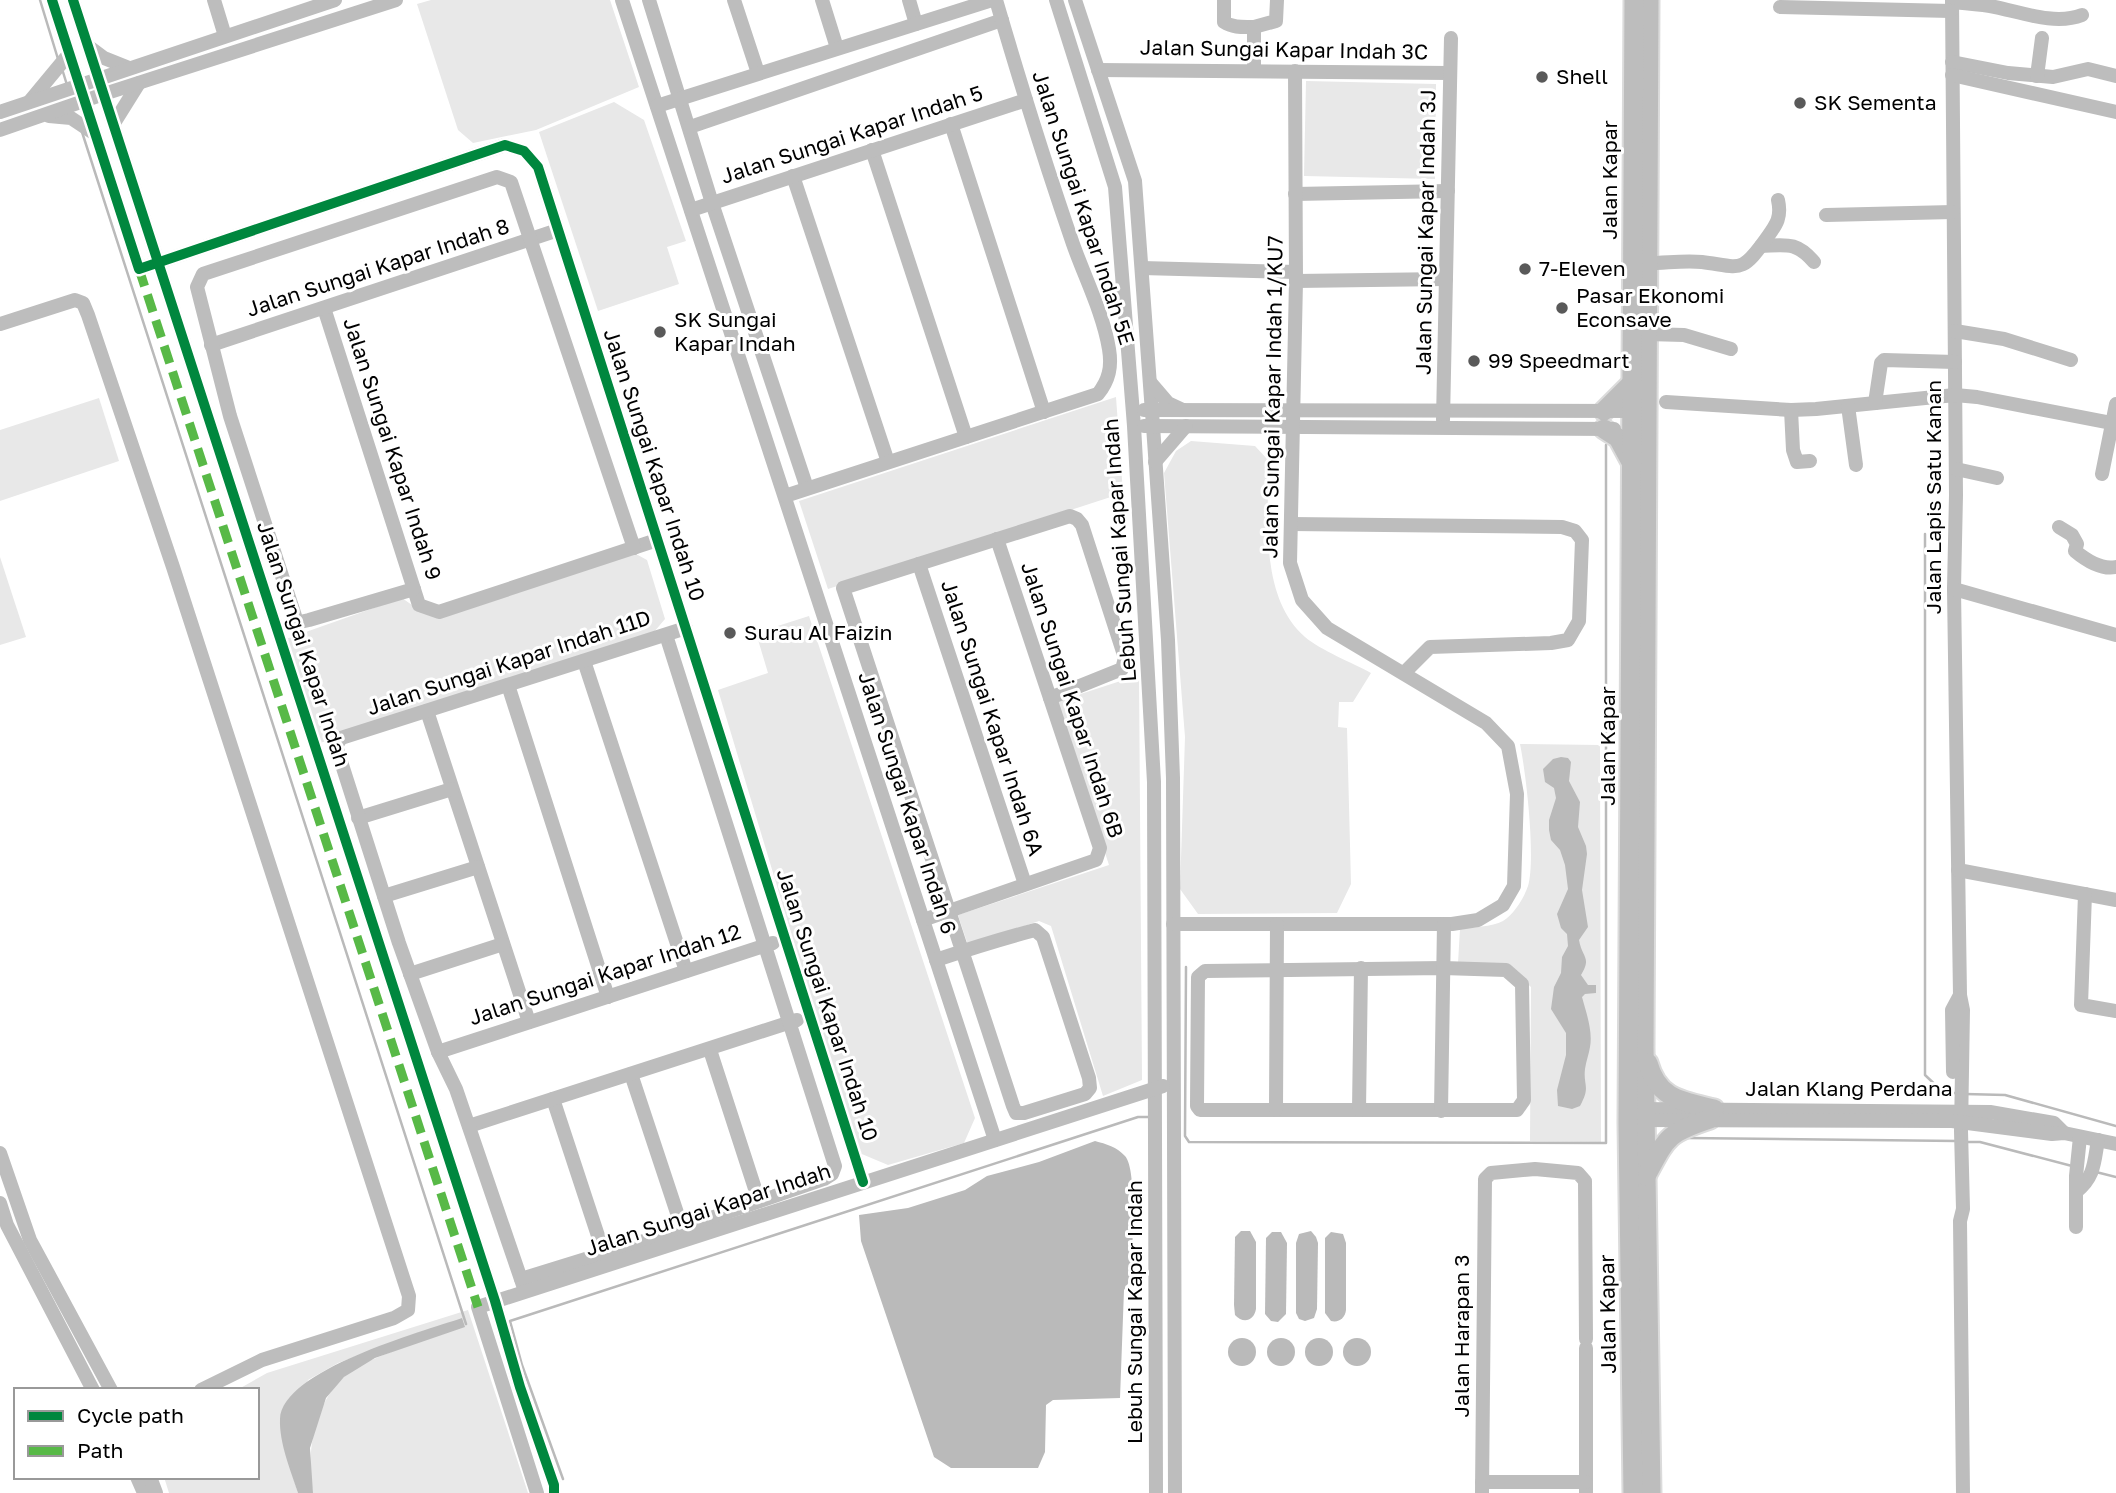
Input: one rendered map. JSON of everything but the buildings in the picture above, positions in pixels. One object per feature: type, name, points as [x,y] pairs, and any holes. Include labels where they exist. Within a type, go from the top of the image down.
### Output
[{"type":"highway","name":"Jalan Kapar","points":[[1634,0],[1633,382],[1640,420],[1644,1048],[1636,1114],[1646,1177],[1651,1493]]},
{"type":"highway","name":"Jalan Kapar","points":[[1633,1493],[1636,1114],[1633,466],[1640,420],[1647,334],[1650,0]]},
{"type":"highway","points":[[1633,382],[1604,420],[1618,438],[1633,466]]},
{"type":"highway","points":[[1644,1048],[1652,1077],[1660,1089],[1670,1097],[1712,1114]]},
{"type":"highway","points":[[1646,1177],[1671,1135],[1712,1114]]},
{"type":"street","points":[[52,0],[69,54],[71,89],[81,102],[95,134]]},
{"type":"street","name":"Jalan Sungai Kapar Indah","points":[[73,0],[520,1387],[554,1485],[554,1493]]},
{"type":"street","points":[[214,0],[225,36]]},
{"type":"street","points":[[0,112],[335,0]]},
{"type":"street","points":[[0,130],[396,0]]},
{"type":"street","name":"Jalan Sungai Kapar Indah 6","points":[[622,0],[995,1140]]},
{"type":"street","points":[[649,0],[712,203],[807,488]]},
{"type":"street","points":[[734,0],[758,73]]},
{"type":"street","points":[[822,0],[837,48]]},
{"type":"street","points":[[909,0],[916,24]]},
{"type":"street","points":[[657,106],[994,0]]},
{"type":"street","name":"Jalan Sungai Kapar Indah 5E","points":[[785,496],[1098,394],[1107,383],[1109,350],[1102,325],[994,0]]},
{"type":"street","name":"Lebuh Sungai Kapar Indah","points":[[1056,0],[1115,187],[1134,426],[1154,782],[1156,1487]]},
{"type":"street","name":"Lebuh Sungai Kapar Indah","points":[[1075,0],[1135,181],[1168,640],[1173,778],[1175,1493]]},
{"type":"street","points":[[1224,8],[1224,22],[1232,26],[1254,27],[1276,21],[1277,0]]},
{"type":"street","points":[[1780,6],[1952,4],[1991,6],[2019,14],[2046,17],[2068,18],[2082,15]]},
{"type":"street","name":"Jalan Lapis Satu Kanan","points":[[1952,4],[1956,469],[1954,589],[1959,995],[1952,1010],[1963,1209],[1960,1221],[1963,1493]]},
{"type":"street","points":[[690,127],[1002,20]]},
{"type":"street","points":[[1254,27],[1254,71]]},
{"type":"street","name":"Jalan Sungai Kapar Indah 3J","points":[[1443,428],[1451,38]]},
{"type":"street","points":[[2037,76],[2042,38]]},
{"type":"street","points":[[88,46],[104,58],[129,68]]},
{"type":"street","points":[[29,102],[69,54]]},
{"type":"street","points":[[1952,68],[2053,77],[2088,69],[2116,76]]},
{"type":"street","points":[[1952,68],[2116,112]]},
{"type":"street","name":"Jalan Sungai Kapar Indah 3C","points":[[1098,70],[1450,73]]},
{"type":"street","name":"Jalan Sungai Kapar Indah 1/KU7","points":[[1173,924],[1444,924],[1478,920],[1503,905],[1514,886],[1517,794],[1508,746],[1486,723],[1327,628],[1302,600],[1290,562],[1296,276],[1295,71]]},
{"type":"street","points":[[114,122],[139,83]]},
{"type":"street","name":"Jalan Sungai Kapar Indah 5","points":[[691,210],[1026,100]]},
{"type":"street","points":[[41,116],[71,118],[95,134]]},
{"type":"street","points":[[951,124],[1044,412]]},
{"type":"street","name":"Jalan Sungai Kapar Indah 10","points":[[95,134],[139,269],[505,145],[524,150],[538,167],[863,1182]]},
{"type":"street","points":[[873,150],[966,437]]},
{"type":"street","points":[[793,176],[888,462]]},
{"type":"street","points":[[414,589],[309,620],[300,622],[296,619],[230,416],[197,287],[203,274],[497,177],[511,182],[634,548]]},
{"type":"street","points":[[1295,194],[1448,191]]},
{"type":"street","points":[[1648,263],[1701,262],[1736,268],[1748,262],[1778,221],[1781,213],[1778,200]]},
{"type":"street","points":[[1826,215],[1953,212]]},
{"type":"street","name":"Jalan Sungai Kapar Indah 8","points":[[211,345],[558,230]]},
{"type":"street","points":[[1761,246],[1793,245],[1804,250],[1814,261]]},
{"type":"street","points":[[1142,268],[1296,276],[1446,279]]},
{"type":"street","points":[[0,324],[75,300],[83,303],[173,567],[409,1296],[408,1310],[394,1318],[262,1360],[205,1388]]},
{"type":"street","name":"Jalan Sungai Kapar Indah 9","points":[[324,308],[419,605],[439,612],[657,540]]},
{"type":"street","points":[[1955,331],[2004,339],[2071,360]]},
{"type":"street","points":[[1647,334],[1684,335],[1731,349]]},
{"type":"street","points":[[1875,403],[1881,363],[1884,360],[1955,362]]},
{"type":"street","points":[[1150,382],[1168,402],[1183,410]]},
{"type":"street","points":[[1666,402],[1791,410],[1955,395],[2114,423]]},
{"type":"street","points":[[2102,474],[2116,404]]},
{"type":"street","points":[[1848,406],[1856,465]]},
{"type":"street","points":[[1132,410],[1443,411],[1604,420]]},
{"type":"street","points":[[1791,410],[1793,450],[1797,462],[1811,461]]},
{"type":"street","points":[[1134,426],[1443,428],[1640,420]]},
{"type":"street","points":[[1156,462],[1186,426]]},
{"type":"street","points":[[1956,469],[1997,478]]},
{"type":"street","points":[[818,596],[1070,516],[1077,519],[1082,525],[1125,664],[1122,669],[1050,698]]},
{"type":"street","points":[[1291,524],[1562,527],[1575,531],[1582,540],[1579,621],[1568,640],[1551,643],[1430,646],[1404,673]]},
{"type":"street","points":[[2059,527],[2072,535],[2077,544],[2075,551],[2082,558],[2105,569],[2116,567]]},
{"type":"street","name":"Jalan Sungai Kapar Indah 6B","points":[[923,920],[1096,860],[1099,855],[1100,848],[997,539]]},
{"type":"street","name":"Jalan Sungai Kapar Indah 6A","points":[[919,564],[1025,884]]},
{"type":"street","name":"Jalan Sungai Kapar Indah 6","points":[[843,588],[962,952],[1016,1113],[1024,1113],[1085,1094],[1090,1087],[1090,1078],[1043,937],[1035,930],[962,952]]},
{"type":"street","points":[[1954,589],[2116,635]]},
{"type":"street","name":"Jalan Sungai Kapar Indah 11D","points":[[523,1285],[456,1089],[438,1052],[410,974],[336,746],[341,738],[686,628]]},
{"type":"street","points":[[523,1285],[604,1254],[824,1179],[832,1174],[835,1166],[666,635]]},
{"type":"street","points":[[584,661],[686,971]]},
{"type":"street","points":[[508,685],[608,996]]},
{"type":"street","points":[[427,711],[529,1022]]},
{"type":"street","points":[[358,818],[452,789]]},
{"type":"street","points":[[384,896],[478,867]]},
{"type":"street","points":[[1958,870],[2116,900]]},
{"type":"street","points":[[2085,894],[2081,1005],[2116,1011]]},
{"type":"street","points":[[1276,1110],[1277,924]]},
{"type":"street","points":[[1440,1111],[1444,924]]},
{"type":"street","name":"Jalan Sungai Kapar Indah 12","points":[[438,1052],[785,939]]},
{"type":"street","points":[[410,974],[503,944]]},
{"type":"street","points":[[936,960],[962,952]]},
{"type":"street","points":[[1359,1110],[1361,968]]},
{"type":"street","points":[[1361,968],[1506,970],[1522,984],[1524,1100],[1517,1110],[1200,1110],[1195,1101],[1200,974],[1205,971],[1361,968]]},
{"type":"street","points":[[468,1126],[710,1050],[810,1015]]},
{"type":"street","points":[[710,1050],[759,1201]]},
{"type":"street","points":[[631,1074],[682,1228]]},
{"type":"street","name":"Jalan Sungai Kapar Indah","points":[[537,1493],[482,1319],[498,1314],[523,1285],[1174,1084]]},
{"type":"street","points":[[553,1099],[604,1254]]},
{"type":"street","name":"Jalan Klang Perdana","points":[[1636,1114],[1957,1110],[1990,1112],[2054,1123],[2064,1133],[2116,1144]]},
{"type":"street","points":[[2076,1227],[2080,1136]]},
{"type":"street","points":[[2076,1192],[2088,1183],[2098,1140]]},
{"type":"street","points":[[0,1153],[30,1240],[110,1388]]},
{"type":"street","name":"Jalan Harapan 3","points":[[1482,1488],[1485,1179],[1491,1173],[1535,1169],[1578,1173],[1585,1181],[1586,1487]]},
{"type":"street","points":[[0,1203],[7,1225],[92,1388]]},
{"type":"street","points":[[1156,1487],[1166,1476],[1174,1427]]},
{"type":"street","points":[[1482,1488],[1586,1487]]},
{"type":"shaded area","points":[[431,0],[610,0],[639,87],[536,130],[473,143],[458,130],[417,4]]},
{"type":"shaded area","points":[[1306,81],[1436,84],[1435,179],[1304,176]]},
{"type":"shaded area","points":[[614,102],[644,120],[686,241],[667,247],[679,284],[598,311],[539,132]]},
{"type":"shaded area","points":[[1116,397],[1123,493],[828,589],[799,501]]},
{"type":"shaded area","points":[[99,398],[119,461],[0,501],[0,430]]},
{"type":"shaded area","points":[[1191,441],[1255,446],[1269,461],[1269,555],[1280,600],[1290,620],[1311,642],[1371,673],[1353,702],[1339,702],[1338,727],[1347,728],[1351,884],[1337,913],[1198,914],[1180,889],[1185,737],[1164,473],[1176,451]]},
{"type":"shaded area","points":[[636,554],[647,560],[665,619],[654,632],[320,743],[286,639],[402,598],[422,612]]},
{"type":"shaded area","points":[[0,557],[26,637],[0,645]]},
{"type":"shaded area","points":[[809,616],[975,1118],[964,1143],[888,1165],[857,1152],[718,690],[768,673],[756,633]]},
{"type":"shaded area","points":[[1139,675],[1142,1080],[1103,1096],[1051,926],[1039,921],[968,945],[958,915],[1109,865],[1056,702]]},
{"type":"shaded area","points":[[1520,744],[1600,745],[1601,1142],[1530,1141],[1531,987],[1505,965],[1458,963],[1460,929],[1488,926],[1503,921],[1518,905],[1528,886],[1531,837]]},
{"type":"shaded area","points":[[1568,758],[1571,762],[1569,781],[1580,802],[1578,827],[1587,854],[1582,890],[1588,927],[1579,940],[1586,961],[1581,975],[1588,985],[1596,985],[1596,993],[1582,997],[1591,1041],[1585,1069],[1585,1094],[1580,1106],[1572,1109],[1558,1106],[1557,1090],[1566,1055],[1566,1033],[1551,1009],[1554,987],[1561,973],[1562,957],[1568,946],[1567,934],[1561,928],[1557,914],[1568,889],[1565,865],[1560,850],[1551,840],[1549,830],[1549,820],[1556,798],[1554,788],[1545,782],[1543,769],[1553,759]]},
{"type":"shaded area","points":[[1095,1141],[1115,1148],[1125,1156],[1131,1177],[1132,1277],[1124,1290],[1120,1398],[1053,1400],[1046,1405],[1045,1452],[1038,1468],[951,1468],[934,1457],[861,1241],[859,1215],[908,1208],[965,1190],[987,1176],[1039,1162]]},
{"type":"shaded area","points":[[1241,1231],[1250,1231],[1256,1242],[1256,1309],[1251,1319],[1245,1320],[1235,1315],[1234,1305],[1235,1237]]},
{"type":"shaded area","points":[[1311,1231],[1318,1243],[1317,1309],[1314,1318],[1305,1321],[1299,1319],[1296,1313],[1296,1243],[1299,1234]]},
{"type":"shaded area","points":[[1272,1232],[1281,1232],[1287,1243],[1286,1314],[1278,1322],[1271,1321],[1265,1314],[1266,1238]]},
{"type":"shaded area","points":[[1331,1232],[1343,1234],[1346,1243],[1346,1310],[1337,1321],[1331,1321],[1325,1313],[1325,1238]]},
{"type":"shaded area","points":[[468,1310],[528,1493],[313,1493],[311,1463],[314,1431],[325,1402],[333,1388],[350,1372],[401,1348],[393,1342],[338,1363],[308,1380],[285,1451],[298,1493],[169,1493],[165,1479],[259,1479],[259,1388],[241,1388],[267,1373]]},
{"type":"shaded area","points":[[462,1318],[465,1327],[375,1358],[344,1377],[326,1398],[310,1448],[313,1493],[298,1493],[281,1438],[280,1419],[287,1401],[304,1385],[328,1369],[356,1355]]},
{"type":"shaded area","points":[[1242,1338],[1252,1342],[1256,1352],[1252,1362],[1242,1366],[1232,1362],[1228,1352],[1232,1342]]},
{"type":"shaded area","points":[[1281,1338],[1291,1342],[1295,1352],[1291,1362],[1281,1366],[1271,1362],[1267,1352],[1271,1342]]},
{"type":"shaded area","points":[[1319,1338],[1329,1342],[1333,1352],[1329,1362],[1319,1366],[1309,1362],[1305,1352],[1309,1342]]},
{"type":"shaded area","points":[[1357,1338],[1367,1342],[1371,1352],[1367,1362],[1357,1366],[1347,1362],[1343,1352],[1347,1342]]},
{"type":"waterway","points":[[40,0],[58,59]]},
{"type":"waterway","points":[[63,72],[67,85]]},
{"type":"waterway","points":[[82,132],[466,1324]]},
{"type":"waterway","points":[[1186,967],[1185,1136],[1189,1142],[1606,1143],[1606,445]]},
{"type":"waterway","points":[[1925,534],[1925,1075],[1944,1093],[1955,1093]]},
{"type":"waterway","points":[[1965,1094],[2005,1095],[2116,1126]]},
{"type":"waterway","points":[[563,1479],[522,1365],[510,1321],[1138,1117],[1151,1117]]},
{"type":"waterway","points":[[1687,1138],[1957,1141]]},
{"type":"waterway","points":[[1967,1142],[1980,1142],[2072,1166]]},
{"type":"waterway","points":[[2096,1172],[2116,1177]]},
{"type":"marked path","points":[[139,269],[478,1307]]},
{"type":"cycle path","points":[[52,0],[139,269],[505,145],[524,151],[538,167],[863,1182]]},
{"type":"cycle path","points":[[73,0],[495,1301],[520,1387],[554,1485],[554,1493]]},
{"type":"place","name":"Shell","points":[[1542,77]]},
{"type":"place","name":"SK Sementa","points":[[1800,103]]},
{"type":"place","name":"7-Eleven","points":[[1525,269]]},
{"type":"place","name":"Pasar Ekonomi Econsave","points":[[1562,308]]},
{"type":"place","name":"SK Sungai Kapar Indah","points":[[660,332]]},
{"type":"place","name":"99 Speedmart","points":[[1474,361]]},
{"type":"place","name":"Surau Al Faizin","points":[[730,633]]}]
